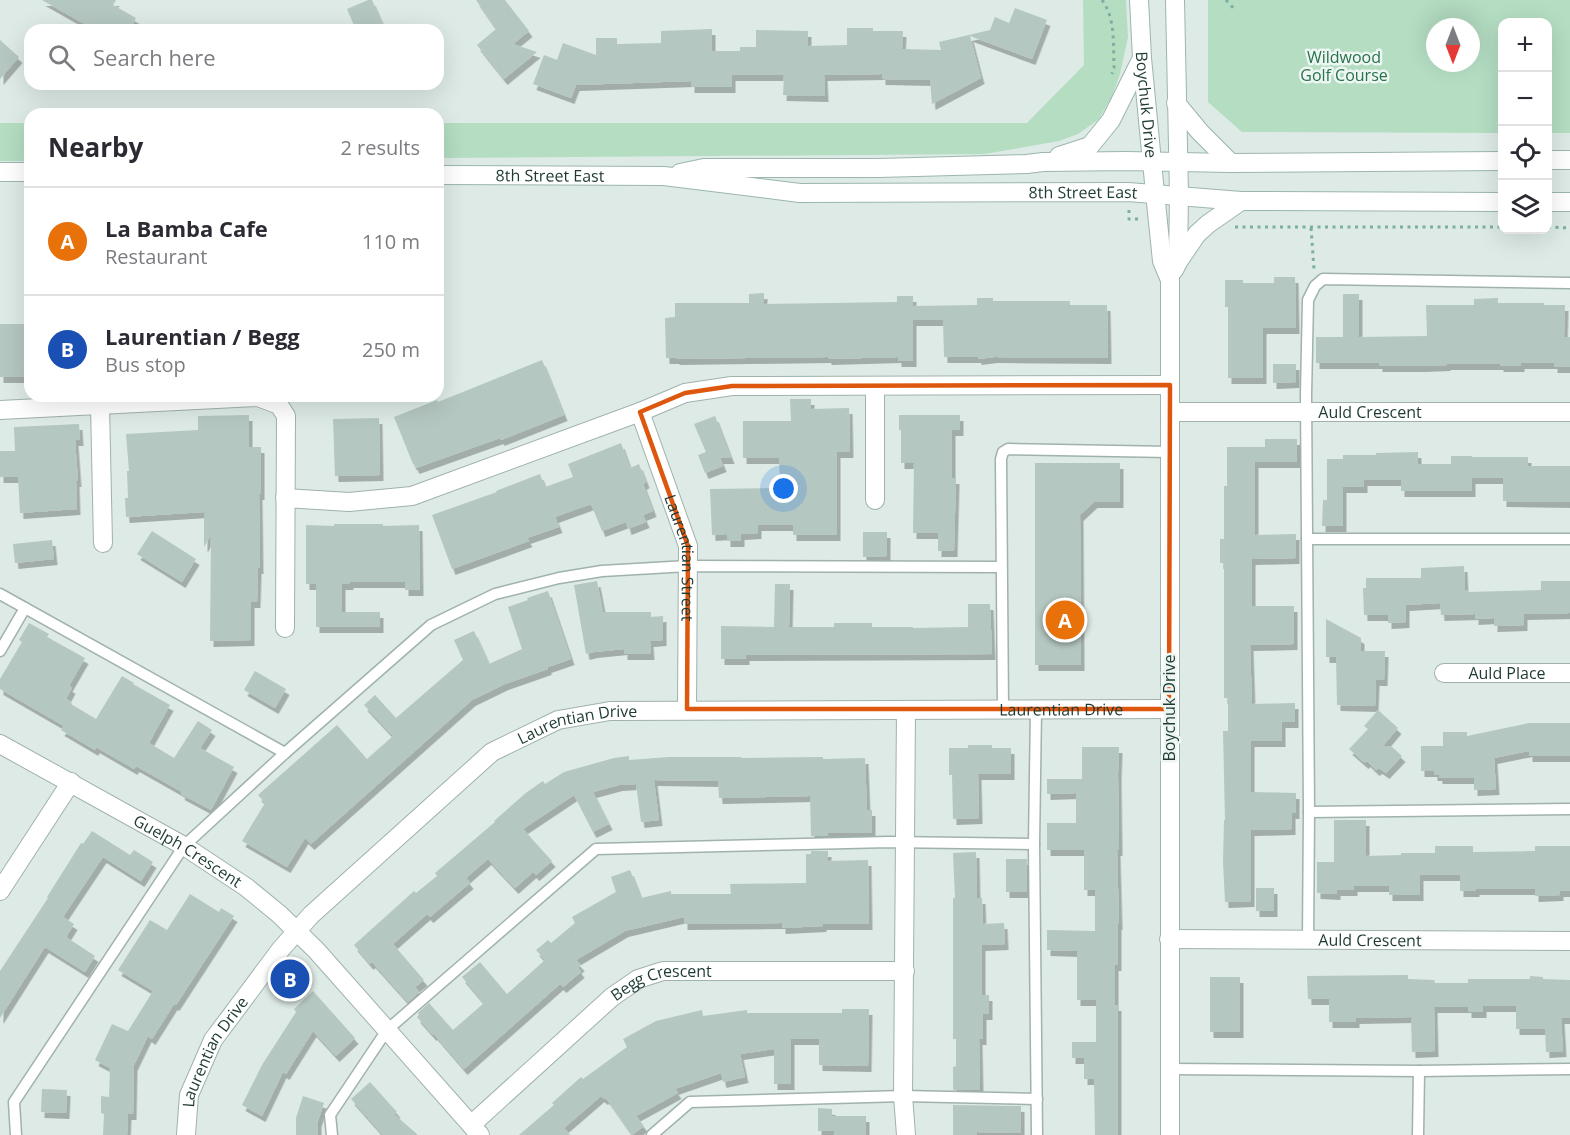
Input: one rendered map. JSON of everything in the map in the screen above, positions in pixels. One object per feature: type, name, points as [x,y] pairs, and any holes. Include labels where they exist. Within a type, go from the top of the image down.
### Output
[{"type":"street","name":"Boychuk Drive","points":[[1139,0],[1142,58],[1162,261],[1170,280],[1170,1135]]},
{"type":"street","name":"Boychuk Drive","points":[[1170,280],[1178,262],[1175,0]]},
{"type":"street","points":[[1043,162],[1090,146],[1111,120],[1142,58]]},
{"type":"street","points":[[1176,103],[1231,164]]},
{"type":"street","points":[[1552,160],[1570,160]]},
{"type":"street","name":"8th Street East","points":[[664,176],[704,168],[879,168],[1043,162],[1231,164],[1498,161]]},
{"type":"street","points":[[0,172],[24,172]]},
{"type":"street","name":"8th Street East","points":[[444,175],[664,176],[800,194],[1128,192],[1241,201],[1498,202]]},
{"type":"street","points":[[1178,262],[1197,234],[1241,201]]},
{"type":"street","points":[[1552,202],[1570,202]]},
{"type":"street","points":[[285,498],[349,502],[412,496],[640,412],[685,393],[732,386],[1170,385]]},
{"type":"street","points":[[875,386],[875,500]]},
{"type":"street","points":[[0,410],[159,402]]},
{"type":"street","points":[[271,402],[279,405],[286,416],[285,628]]},
{"type":"street","points":[[100,405],[104,543]]},
{"type":"street","name":"Laurentian Street","points":[[640,412],[688,546],[687,710]]},
{"type":"street","name":"Auld Crescent","points":[[1170,412],[1570,412]]},
{"type":"street","name":"Auld Place","points":[[1444,673],[1570,673]]},
{"type":"street","name":"Laurentian Drive","points":[[186,1135],[189,1095],[213,1040],[296,931],[492,752],[558,720],[609,711],[1169,709]]},
{"type":"street","points":[[906,710],[903,1096],[906,1135]]},
{"type":"street","name":"Guelph Crescent","points":[[0,744],[184,846],[246,887],[296,931]]},
{"type":"street","points":[[0,891],[71,782]]},
{"type":"street","name":"Begg Crescent","points":[[296,931],[316,950],[476,1130],[612,997],[638,979],[663,970],[905,971]]},
{"type":"street","name":"Auld Crescent","points":[[1169,939],[1570,941]]},
{"type":"lane","points":[[1308,940],[1306,413],[1308,300],[1315,286],[1323,279],[1570,282]]},
{"type":"lane","points":[[1003,710],[1001,459],[1003,452],[1008,449],[1170,452]]},
{"type":"lane","points":[[1307,539],[1570,539]]},
{"type":"lane","points":[[16,1135],[14,1102],[184,846],[285,753],[431,625],[495,594],[559,578],[602,572],[688,566],[1001,567]]},
{"type":"lane","points":[[0,594],[285,753]]},
{"type":"lane","points":[[0,651],[25,608]]},
{"type":"lane","points":[[1036,710],[1034,844],[1037,1135]]},
{"type":"lane","points":[[1309,812],[1570,809]]},
{"type":"lane","points":[[332,1135],[330,1115],[387,1030],[596,849],[905,842],[1034,844]]},
{"type":"lane","points":[[1169,1069],[1419,1071],[1570,1069]]},
{"type":"lane","points":[[1418,1135],[1419,1071]]},
{"type":"lane","points":[[652,1135],[690,1102],[903,1096],[1037,1099]]},
{"type":"path","points":[[1226,0],[1236,11]]},
{"type":"path","points":[[1128,192],[1130,219],[1159,219]]},
{"type":"path","points":[[1311,227],[1315,286]]},
{"type":"path","points":[[1232,228],[1498,227]]},
{"type":"path","points":[[1552,228],[1570,228]]},
{"type":"highlighted area","points":[[1170,385],[1169,709],[687,709],[688,546],[640,412],[685,393],[732,386]]},
{"type":"green space","points":[[1083,0],[1126,0],[1128,37],[1120,74],[1112,96],[1099,119],[1078,134],[1059,141],[985,154],[444,158],[444,123],[1027,123],[1084,65]]},
{"type":"green space","name":"Wildwood Golf Course","points":[[1208,0],[1570,0],[1570,133],[1552,133],[1552,18],[1498,18],[1498,133],[1242,132],[1208,102]]},
{"type":"green space","points":[[0,123],[24,123],[24,161],[0,161]]},
{"type":"building","points":[[42,0],[116,0],[113,5],[136,18],[133,24],[84,24]]},
{"type":"building","points":[[372,0],[382,24],[353,24],[347,9]]},
{"type":"building","points":[[476,0],[505,0],[529,31],[513,44],[537,52],[504,79],[477,45],[496,29]]},
{"type":"building","points":[[1015,8],[1047,20],[1032,59],[970,36],[981,78],[932,104],[930,80],[882,79],[882,74],[824,75],[825,96],[783,95],[784,75],[732,75],[732,87],[691,87],[691,81],[576,85],[571,98],[533,84],[544,55],[557,60],[563,43],[596,55],[596,38],[617,38],[617,44],[661,43],[661,31],[712,29],[712,51],[740,51],[740,47],[756,47],[756,30],[808,31],[808,46],[847,45],[847,28],[873,28],[873,31],[903,31],[902,49],[941,50],[939,42],[990,30],[995,17],[1009,23]]},
{"type":"building","points":[[0,40],[19,57],[0,79]]},
{"type":"building","points":[[1274,277],[1295,277],[1296,328],[1263,328],[1263,378],[1228,378],[1228,307],[1225,307],[1225,280],[1243,280],[1243,283],[1274,283]]},
{"type":"building","points":[[764,293],[764,304],[897,302],[897,296],[913,296],[913,306],[977,305],[977,298],[993,298],[993,301],[1070,301],[1070,305],[1107,305],[1108,358],[944,357],[943,320],[913,320],[913,361],[898,361],[898,357],[666,358],[665,318],[675,317],[675,303],[749,303],[749,294]]},
{"type":"building","points":[[1343,294],[1359,294],[1359,337],[1427,336],[1426,305],[1474,305],[1474,299],[1498,298],[1498,303],[1565,305],[1564,337],[1570,337],[1570,367],[1554,367],[1554,363],[1521,363],[1521,366],[1447,364],[1379,366],[1379,363],[1316,363],[1316,337],[1343,337]]},
{"type":"building","points":[[0,324],[24,324],[24,377],[0,377]]},
{"type":"building","points":[[542,360],[564,415],[501,440],[500,438],[416,468],[394,417],[432,402],[444,402],[444,400]]},
{"type":"building","points":[[1273,364],[1296,364],[1296,382],[1273,383]]},
{"type":"building","points":[[790,399],[811,399],[811,409],[849,408],[850,452],[837,452],[837,535],[793,535],[793,525],[758,525],[758,533],[741,534],[741,541],[727,541],[727,534],[712,535],[710,489],[780,488],[779,458],[743,458],[743,421],[791,421]]},
{"type":"building","points":[[249,415],[249,447],[261,447],[260,568],[258,568],[257,602],[251,602],[251,640],[210,641],[211,535],[204,547],[204,512],[126,517],[125,498],[128,498],[127,471],[129,471],[126,434],[198,430],[198,416]]},
{"type":"building","points":[[899,415],[960,415],[960,430],[952,430],[952,478],[956,478],[954,551],[938,551],[938,533],[913,533],[914,463],[901,463]]},
{"type":"building","points":[[715,416],[731,458],[720,458],[723,466],[705,473],[698,455],[706,452],[694,424]]},
{"type":"building","points":[[379,418],[380,475],[335,476],[333,419]]},
{"type":"building","points":[[79,424],[80,440],[75,440],[78,481],[76,481],[77,509],[20,513],[18,477],[0,477],[0,451],[15,451],[14,427]]},
{"type":"building","points":[[1265,439],[1297,439],[1297,462],[1255,462],[1255,535],[1296,534],[1296,558],[1252,559],[1252,606],[1294,606],[1294,644],[1250,645],[1252,704],[1295,703],[1295,722],[1282,722],[1282,741],[1251,741],[1251,792],[1296,793],[1296,813],[1292,813],[1292,829],[1251,830],[1251,901],[1225,902],[1223,731],[1228,731],[1228,698],[1224,698],[1224,563],[1220,563],[1220,539],[1224,539],[1227,447],[1265,447]]},
{"type":"building","points":[[621,443],[630,468],[639,464],[646,482],[643,484],[653,511],[643,515],[646,522],[628,529],[626,522],[602,531],[591,504],[555,517],[559,527],[527,538],[529,541],[452,569],[432,515],[540,474],[545,487],[573,477],[568,464]]},
{"type":"building","points":[[1418,452],[1418,464],[1451,464],[1451,456],[1472,456],[1528,457],[1528,466],[1570,466],[1570,502],[1503,501],[1503,478],[1472,478],[1472,491],[1401,491],[1401,480],[1364,480],[1364,487],[1343,487],[1343,526],[1322,526],[1323,500],[1327,500],[1327,459],[1343,459],[1343,455]]},
{"type":"building","points":[[1035,463],[1120,463],[1120,502],[1094,502],[1080,515],[1081,665],[1035,665]]},
{"type":"building","points":[[334,524],[419,525],[420,590],[405,590],[405,582],[342,584],[342,612],[380,612],[380,627],[316,627],[316,584],[306,584],[306,525],[334,526]]},
{"type":"building","points":[[152,531],[196,559],[182,582],[137,554]]},
{"type":"building","points":[[863,532],[887,532],[887,556],[863,557]]},
{"type":"building","points":[[52,540],[54,559],[15,563],[13,544]]},
{"type":"building","points":[[1464,566],[1465,590],[1468,592],[1541,590],[1541,581],[1570,581],[1570,613],[1524,614],[1524,625],[1494,626],[1494,618],[1475,619],[1475,614],[1441,615],[1440,603],[1406,605],[1406,622],[1388,623],[1388,615],[1364,615],[1363,588],[1366,588],[1366,578],[1421,578],[1421,568]]},
{"type":"building","points":[[597,581],[603,612],[651,612],[651,617],[663,616],[663,640],[650,641],[651,654],[624,654],[624,649],[586,654],[574,585]]},
{"type":"building","points":[[775,584],[790,584],[789,627],[834,627],[834,623],[872,623],[872,627],[968,627],[968,604],[990,604],[992,654],[746,655],[746,659],[721,659],[721,626],[774,627]]},
{"type":"building","points":[[548,591],[571,659],[505,684],[472,700],[311,844],[305,838],[287,867],[242,841],[265,803],[258,795],[337,725],[367,759],[393,736],[364,705],[375,695],[396,718],[463,660],[454,640],[474,631],[489,664],[522,649],[508,607]]},
{"type":"building","points":[[1326,619],[1361,638],[1361,651],[1385,651],[1384,680],[1376,680],[1375,706],[1337,705],[1336,657],[1326,657]]},
{"type":"building","points":[[29,623],[49,634],[47,637],[85,658],[69,686],[72,688],[66,699],[96,719],[122,676],[170,705],[149,743],[174,758],[198,721],[212,730],[200,748],[234,767],[211,810],[136,766],[134,769],[96,747],[95,750],[61,730],[64,726],[0,689],[0,679],[22,642],[19,640]]},
{"type":"building","points":[[255,671],[286,689],[275,708],[244,690]]},
{"type":"building","points":[[1378,710],[1398,728],[1382,747],[1391,746],[1402,756],[1386,773],[1379,768],[1376,770],[1367,761],[1365,763],[1349,749],[1368,729],[1364,726]]},
{"type":"building","points":[[1529,723],[1570,723],[1570,756],[1529,756],[1529,751],[1494,758],[1496,789],[1474,790],[1474,778],[1439,778],[1439,775],[1434,775],[1434,771],[1421,771],[1421,746],[1443,746],[1443,732],[1467,732],[1467,736]]},
{"type":"building","points":[[968,745],[1011,748],[1011,774],[978,774],[979,818],[953,819],[949,748],[968,748]]},
{"type":"building","points":[[1082,747],[1119,747],[1119,850],[1117,850],[1119,924],[1118,965],[1115,965],[1115,1005],[1118,1005],[1118,1135],[1095,1135],[1094,1079],[1084,1079],[1084,1058],[1072,1058],[1072,1042],[1096,1042],[1096,1000],[1077,1000],[1077,951],[1047,950],[1047,930],[1095,931],[1095,890],[1084,890],[1084,850],[1047,850],[1047,823],[1076,823],[1076,793],[1047,794],[1047,779],[1082,779]]},
{"type":"building","points":[[629,756],[629,760],[669,757],[865,758],[867,810],[872,810],[872,833],[828,833],[828,836],[811,836],[810,796],[719,798],[718,781],[654,780],[659,820],[641,822],[636,784],[619,785],[593,792],[609,824],[593,832],[574,795],[523,829],[552,861],[536,875],[533,872],[515,888],[488,859],[466,878],[470,883],[430,917],[427,914],[393,944],[424,980],[415,987],[419,992],[408,1002],[354,945],[414,891],[416,893],[437,876],[435,873],[527,792],[543,781],[545,784],[564,772]]},
{"type":"building","points":[[1334,820],[1366,820],[1366,856],[1435,853],[1435,846],[1473,846],[1473,852],[1535,851],[1535,846],[1570,846],[1570,891],[1560,891],[1560,895],[1535,896],[1535,889],[1460,891],[1460,875],[1420,875],[1420,895],[1389,895],[1389,886],[1354,886],[1354,890],[1337,890],[1337,894],[1317,893],[1317,862],[1334,862]]},
{"type":"building","points":[[92,831],[130,855],[134,850],[153,862],[141,881],[103,857],[63,917],[74,924],[66,937],[95,956],[85,972],[45,947],[0,1018],[0,971],[81,843],[83,844]]},
{"type":"building","points":[[811,851],[828,851],[828,861],[868,860],[869,924],[823,924],[823,926],[782,928],[782,923],[684,924],[684,917],[625,931],[576,960],[581,965],[578,968],[581,972],[563,987],[560,984],[464,1069],[417,1017],[418,1013],[429,1003],[453,1030],[484,1003],[462,977],[480,962],[507,994],[545,960],[536,950],[548,940],[551,943],[575,923],[572,917],[616,892],[611,877],[630,870],[641,898],[671,891],[671,894],[731,894],[730,884],[806,883],[806,854],[811,854]]},
{"type":"building","points":[[976,852],[977,898],[982,898],[983,924],[1004,923],[1005,944],[982,945],[982,995],[989,995],[989,1014],[983,1014],[983,1039],[979,1039],[980,1090],[953,1090],[956,1039],[953,1039],[953,898],[955,898],[953,853]]},
{"type":"building","points":[[1006,859],[1027,859],[1027,892],[1006,892]]},
{"type":"building","points":[[1256,888],[1274,888],[1274,911],[1256,911]]},
{"type":"building","points":[[190,894],[219,912],[221,908],[234,916],[152,1039],[148,1036],[134,1065],[133,1114],[128,1114],[127,1135],[103,1135],[104,1114],[101,1113],[101,1096],[109,1097],[110,1068],[95,1060],[112,1024],[128,1031],[153,991],[118,970],[150,920],[167,930]]},
{"type":"building","points":[[1408,975],[1408,979],[1434,980],[1435,983],[1468,983],[1468,979],[1530,979],[1530,976],[1570,980],[1570,1018],[1561,1018],[1563,1051],[1546,1052],[1545,1029],[1516,1029],[1516,1006],[1483,1006],[1483,1012],[1468,1012],[1468,1007],[1434,1007],[1435,1051],[1412,1052],[1411,1017],[1356,1018],[1356,1022],[1329,1022],[1329,999],[1308,999],[1307,976]]},
{"type":"building","points":[[1210,977],[1240,977],[1240,1032],[1210,1032]]},
{"type":"building","points":[[313,991],[355,1038],[336,1056],[313,1031],[286,1074],[283,1072],[262,1116],[242,1105],[262,1065],[296,1012],[294,1009]]},
{"type":"building","points":[[842,1009],[869,1009],[868,1066],[819,1065],[819,1039],[791,1039],[791,1084],[774,1084],[774,1049],[740,1054],[745,1077],[723,1082],[721,1073],[675,1089],[678,1093],[636,1116],[644,1126],[632,1135],[606,1098],[601,1096],[564,1128],[570,1135],[519,1135],[554,1105],[552,1103],[581,1077],[583,1079],[627,1047],[623,1039],[656,1021],[702,1010],[703,1016],[747,1010],[747,1013],[842,1013]]},
{"type":"building","points":[[370,1082],[397,1112],[394,1114],[418,1135],[383,1135],[351,1099]]},
{"type":"building","points":[[42,1089],[67,1090],[66,1113],[41,1112]]},
{"type":"building","points":[[303,1096],[324,1103],[318,1121],[318,1135],[296,1135],[296,1118]]},
{"type":"building","points":[[953,1105],[1021,1106],[1021,1133],[977,1132],[977,1135],[953,1135]]},
{"type":"building","points":[[818,1108],[832,1109],[832,1116],[866,1116],[866,1135],[834,1135],[834,1131],[818,1131]]},
{"type":"place","name":"La Bamba Cafe","points":[[1065,620]]},
{"type":"place","name":"Laurentian / Begg","points":[[290,979]]}]
